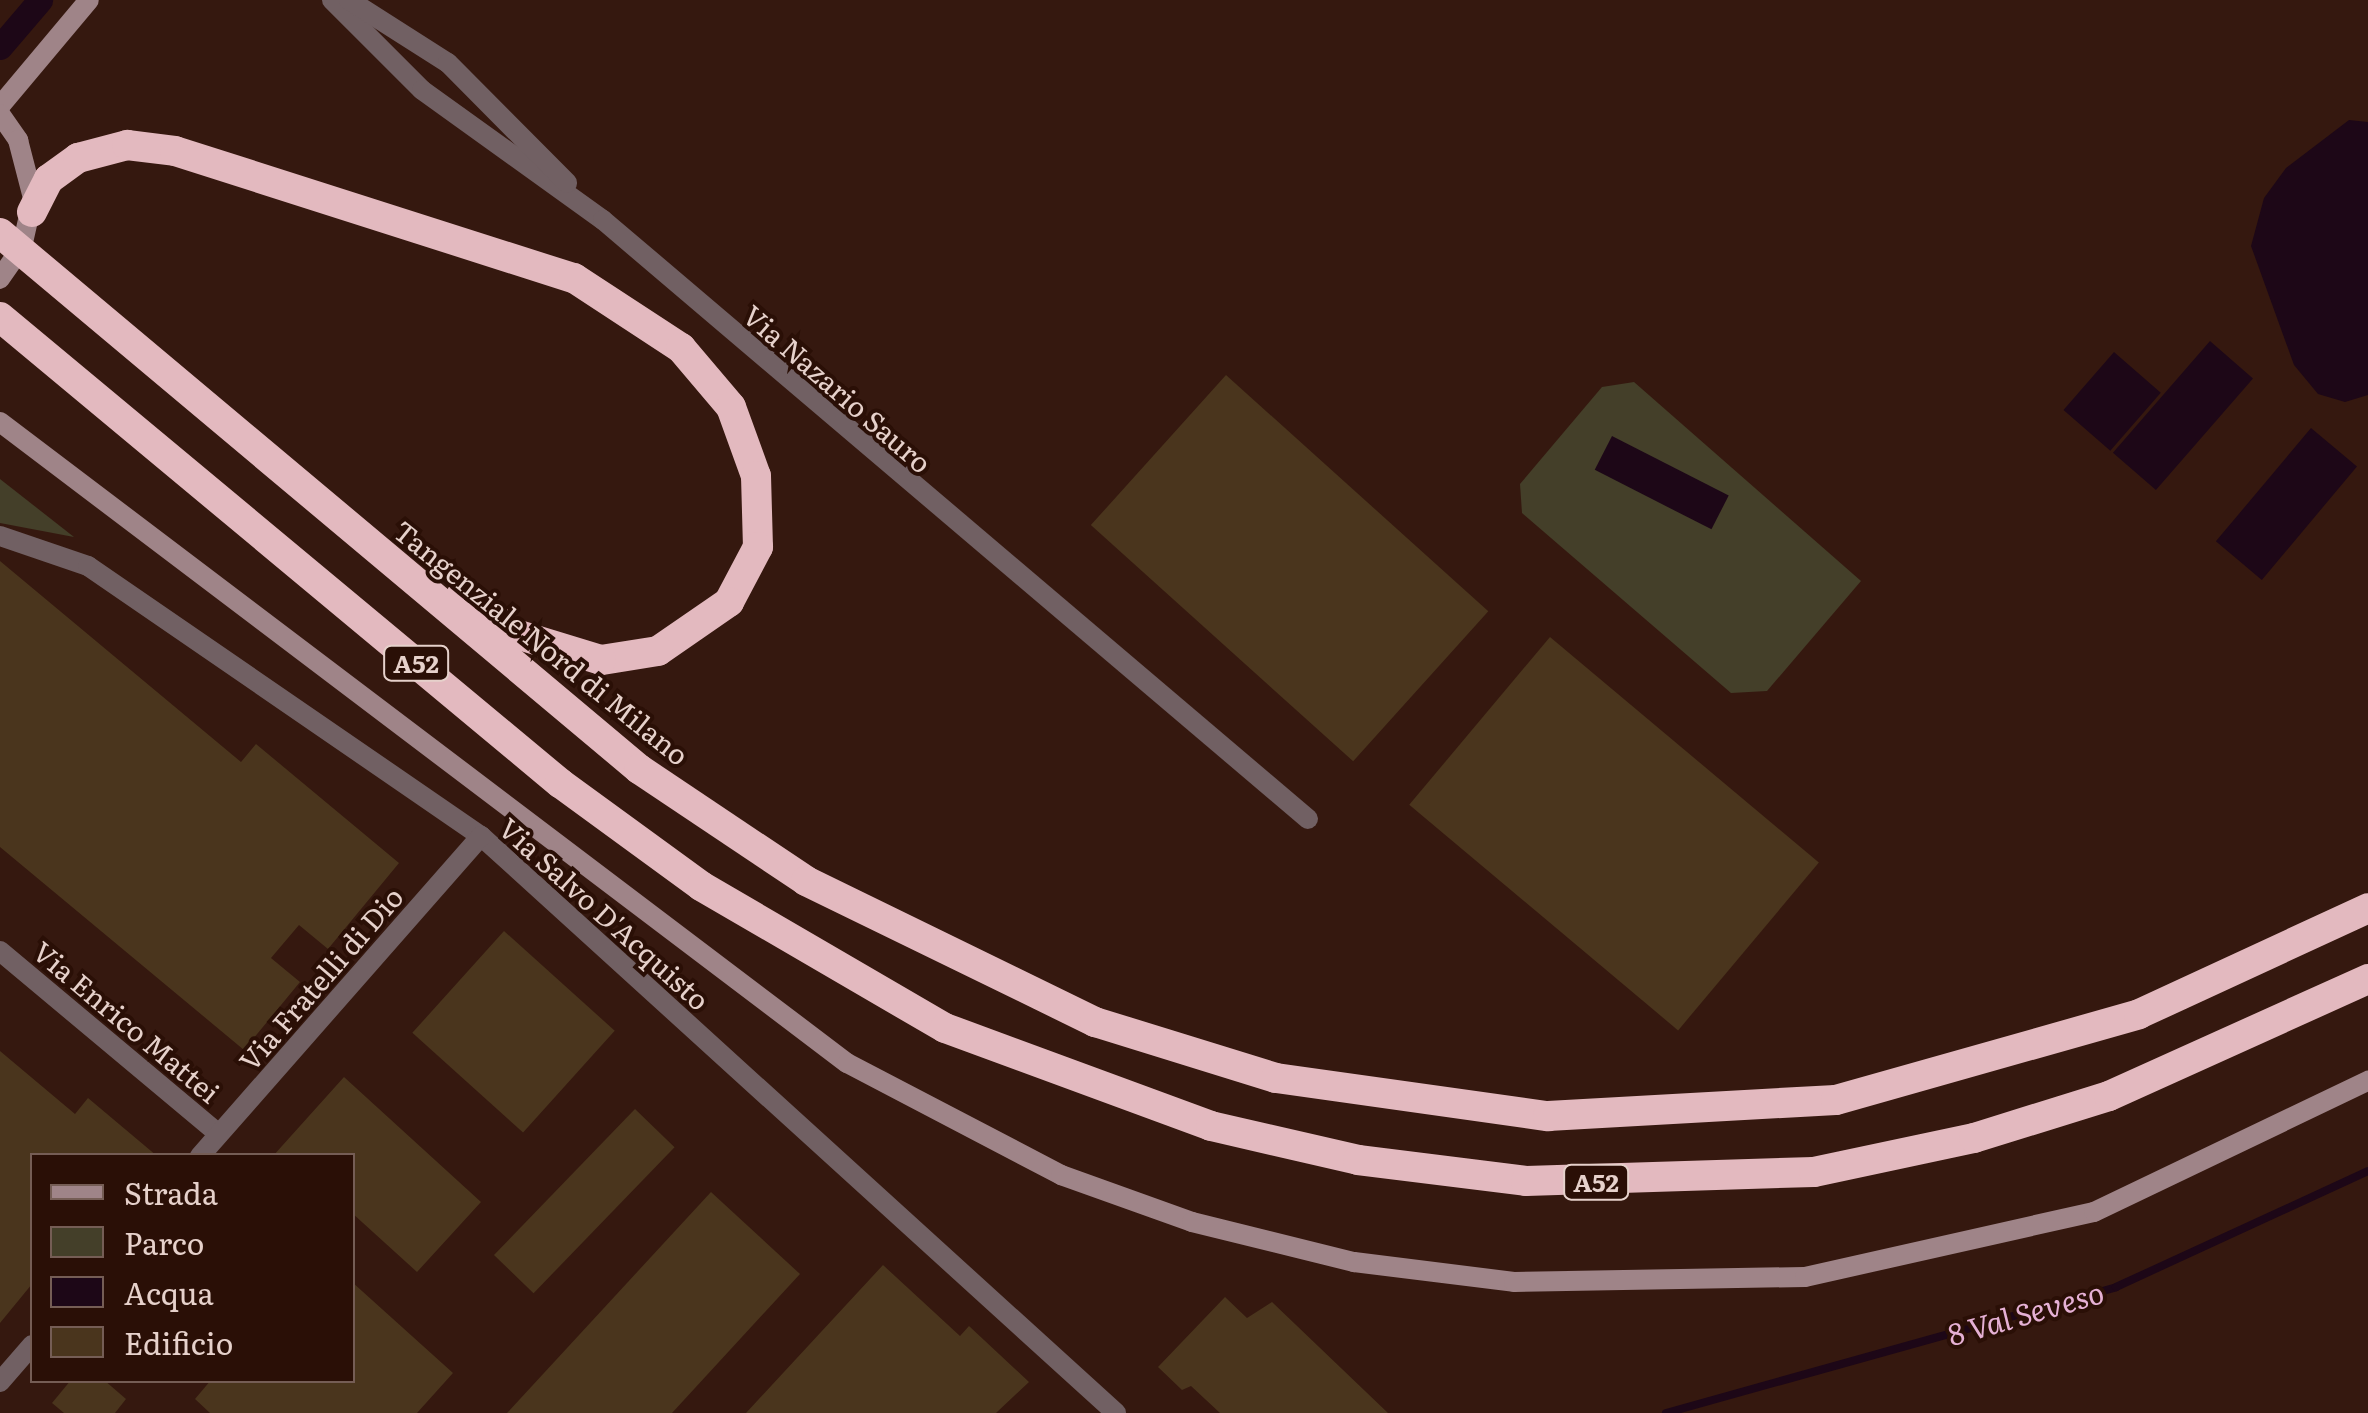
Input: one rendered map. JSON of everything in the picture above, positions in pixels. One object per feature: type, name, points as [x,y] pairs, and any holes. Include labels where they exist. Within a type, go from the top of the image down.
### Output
[{"type":"highway","points":[[32,212],[49,179],[78,158],[150,146],[574,278],[681,348],[722,394],[752,456],[758,547],[729,602],[694,632],[640,656],[565,655],[478,608],[227,423]]},
{"type":"highway","name":"Tangenziale Nord di Milano","points":[[0,233],[639,768],[806,881],[1095,1022],[1276,1078],[1548,1116],[1836,1100],[2139,1014],[2368,908]]},
{"type":"highway","name":"A52","points":[[12,327],[560,783],[702,886],[945,1028],[1119,1098],[1263,1140],[1526,1181],[1814,1172],[1974,1138],[2109,1096],[2368,978]]},
{"type":"main road","points":[[0,106],[89,0]]},
{"type":"main road","points":[[0,114],[30,174],[32,212],[0,280]]},
{"type":"main road","points":[[0,422],[848,1063],[1013,1152],[1192,1222],[1354,1262],[1514,1282],[1805,1276],[2094,1212],[2368,1081]]},
{"type":"street","name":"Via Nazario Sauro","points":[[332,0],[422,90],[603,220],[1308,819]]},
{"type":"street","points":[[350,0],[448,63],[603,220]]},
{"type":"street","name":"Via Salvo D'Acquisto","points":[[0,536],[88,566],[480,836],[1116,1413]]},
{"type":"street","name":"Via Fratelli di Dio","points":[[203,1153],[480,836]]},
{"type":"street","name":"Via Enrico Mattei","points":[[0,950],[219,1134]]},
{"type":"street","points":[[0,1382],[30,1347]]},
{"type":"green space","points":[[1634,382],[1861,581],[1767,691],[1731,693],[1522,513],[1520,484],[1602,387]]},
{"type":"green space","points":[[0,479],[74,537],[0,523]]},
{"type":"water","points":[[2349,120],[2368,122],[2368,395],[2345,402],[2318,394],[2294,365],[2251,246],[2264,198],[2286,168]]},
{"type":"water","points":[[2210,341],[2253,378],[2156,490],[2113,453]]},
{"type":"water","points":[[2114,352],[2161,393],[2110,451],[2063,410]]},
{"type":"water","points":[[2311,428],[2357,467],[2262,580],[2216,541]]},
{"type":"water","points":[[1612,436],[1729,495],[1711,529],[1595,470]]},
{"type":"building","points":[[1226,375],[1488,611],[1353,761],[1091,525]]},
{"type":"building","points":[[0,561],[241,762],[256,744],[399,863],[328,949],[299,925],[271,958],[300,982],[244,1050],[0,847]]},
{"type":"building","points":[[1550,637],[1819,863],[1678,1030],[1409,805]]},
{"type":"building","points":[[504,931],[615,1031],[523,1133],[412,1033]]},
{"type":"building","points":[[0,1051],[75,1114],[88,1098],[153,1153],[30,1153],[30,1286],[0,1323]]},
{"type":"building","points":[[344,1077],[481,1202],[417,1272],[355,1216],[355,1153],[276,1153]]},
{"type":"building","points":[[635,1109],[675,1147],[534,1293],[494,1255]]},
{"type":"building","points":[[711,1192],[800,1274],[672,1413],[507,1413]]},
{"type":"building","points":[[883,1265],[960,1336],[969,1326],[1029,1382],[996,1413],[746,1413]]},
{"type":"building","points":[[355,1285],[453,1373],[417,1413],[210,1413],[195,1399],[208,1383],[355,1383]]},
{"type":"building","points":[[1225,1297],[1247,1318],[1272,1302],[1388,1413],[1220,1413],[1191,1386],[1182,1390],[1158,1367]]},
{"type":"building","points":[[69,1383],[107,1383],[126,1399],[115,1413],[64,1413],[52,1403]]},
{"type":"waterway","points":[[0,47],[40,0]]},
{"type":"waterway","name":"8 Val Seveso","points":[[1666,1413],[2116,1287],[2368,1171]]}]
